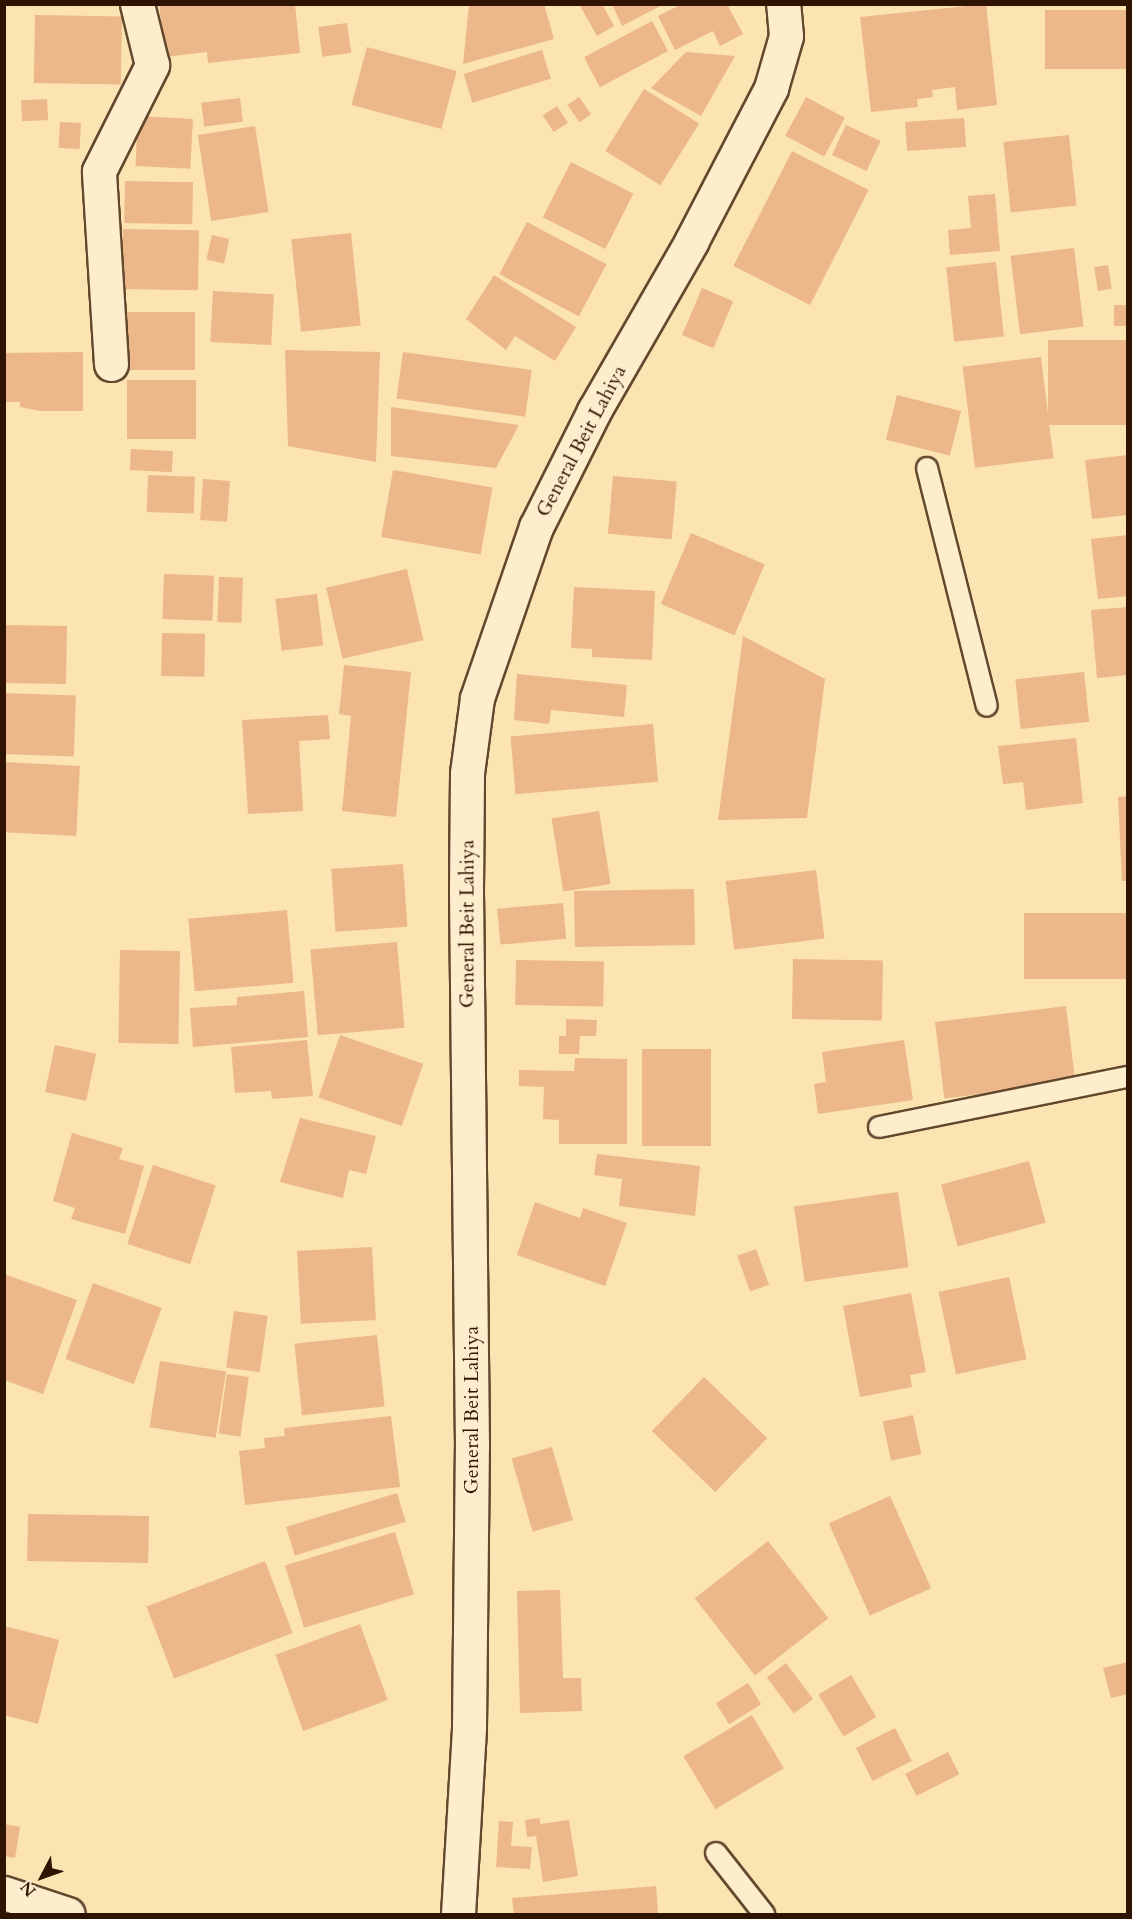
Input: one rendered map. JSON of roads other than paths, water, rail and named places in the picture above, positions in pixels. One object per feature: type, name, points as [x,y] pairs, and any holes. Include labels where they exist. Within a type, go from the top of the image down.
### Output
[{"type":"main road","points":[[111,364],[99,171],[152,66],[137,4]]},
{"type":"main road","name":"General Beit Lahiya","points":[[458,1914],[469,1727],[472,1446],[467,772],[477,698],[536,527],[594,411],[692,242],[771,88],[786,36],[783,4]]},
{"type":"main road","points":[[4,1893],[68,1914]]},
{"type":"lane","points":[[927,468],[987,706]]},
{"type":"lane","points":[[879,1127],[1128,1077]]},
{"type":"lane","points":[[716,1853],[764,1914]]}]
